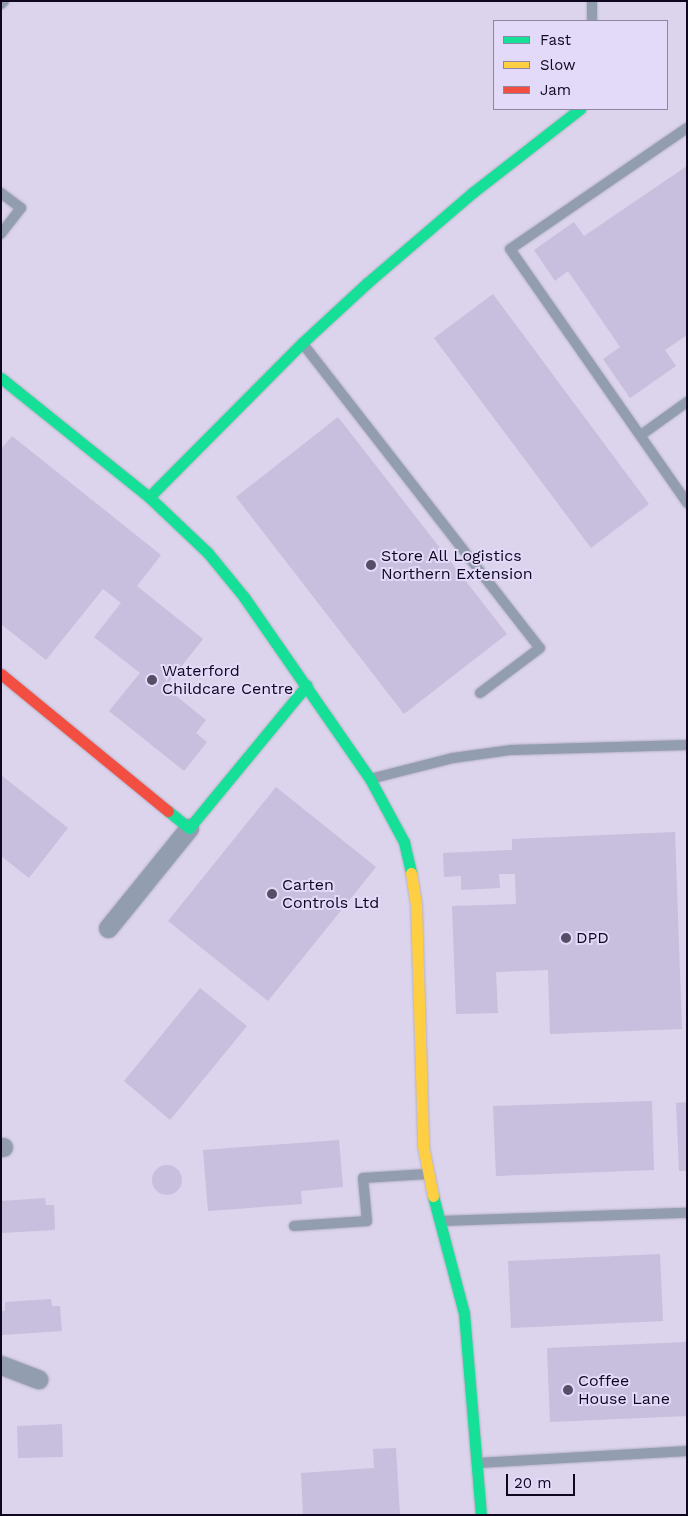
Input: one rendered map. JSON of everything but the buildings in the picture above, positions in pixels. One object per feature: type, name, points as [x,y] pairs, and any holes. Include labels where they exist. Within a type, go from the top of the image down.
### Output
[{"type":"street","points":[[149,497],[302,343],[425,233],[579,110]]},
{"type":"street","points":[[1,378],[149,497],[192,536],[224,572],[307,685],[370,779],[404,842],[414,883],[421,1119],[427,1174],[464,1313],[481,1515]]},
{"type":"street","points":[[1,674],[189,828]]},
{"type":"street","points":[[108,928],[307,685]]},
{"type":"street","points":[[1,1365],[38,1379]]},
{"type":"lane","points":[[592,1],[592,20]]},
{"type":"lane","points":[[687,128],[510,249],[687,503]]},
{"type":"lane","points":[[1,193],[21,208],[1,234]]},
{"type":"lane","points":[[302,343],[540,648],[480,693]]},
{"type":"lane","points":[[641,435],[687,402]]},
{"type":"lane","points":[[370,779],[437,761],[511,750],[687,745]]},
{"type":"lane","points":[[294,1226],[367,1221],[363,1178],[427,1174]]},
{"type":"lane","points":[[439,1221],[687,1213]]},
{"type":"lane","points":[[478,1463],[687,1451]]},
{"type":"traffic: fast","points":[[149,497],[302,343],[367,283],[472,193],[579,110]]},
{"type":"traffic: fast","points":[[1,378],[149,497],[208,553],[244,597],[370,779],[404,842],[411,873]]},
{"type":"traffic: fast","points":[[168,811],[189,828],[307,685]]},
{"type":"traffic: fast","points":[[433,1196],[464,1313],[481,1515]]},
{"type":"traffic: slow","points":[[411,873],[416,904],[423,1146],[433,1196]]},
{"type":"traffic: jam","points":[[1,674],[168,811]]},
{"type":"place","name":"Store All Logistics Northern Extension","points":[[371,565]]},
{"type":"place","name":"Waterford Childcare Centre","points":[[152,680]]},
{"type":"place","name":"Carten Controls Ltd","points":[[272,894]]},
{"type":"place","name":"DPD","points":[[566,938]]},
{"type":"place","name":"Coffee House Lane","points":[[568,1390]]}]
